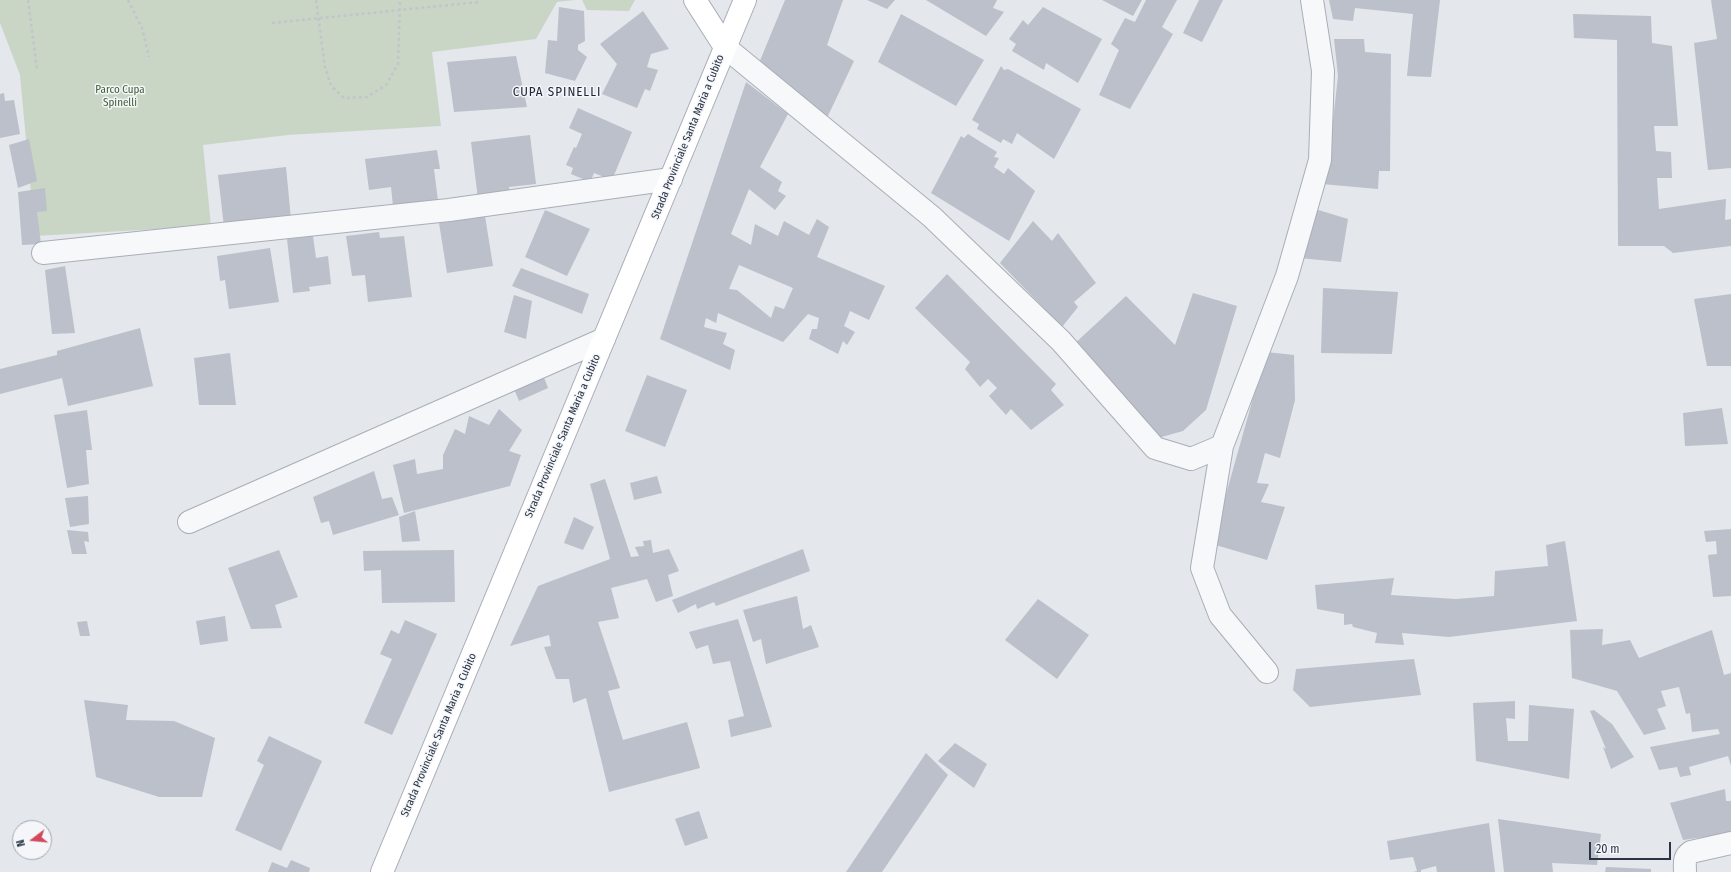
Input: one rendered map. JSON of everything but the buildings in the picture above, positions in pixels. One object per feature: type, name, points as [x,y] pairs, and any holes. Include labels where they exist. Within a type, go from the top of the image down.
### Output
[{"type":"main road","points":[[695,0],[725,47]]},
{"type":"main road","name":"Strada Provinciale Santa Maria a Cubito","points":[[382,872],[745,0]]},
{"type":"street","points":[[1267,672],[1220,615],[1202,568],[1222,446],[1287,276],[1320,160],[1323,71],[1312,0]]},
{"type":"street","points":[[725,47],[932,217],[1061,341],[1155,448],[1191,459],[1222,446]]},
{"type":"street","points":[[43,253],[449,210],[671,179]]},
{"type":"street","points":[[190,522],[604,339]]},
{"type":"street","points":[[1685,872],[1685,859],[1687,854],[1690,852],[1731,843]]},
{"type":"path","points":[[28,0],[37,69]]},
{"type":"path","points":[[128,0],[142,28],[149,57]]},
{"type":"path","points":[[316,0],[325,66],[330,86],[344,98],[368,98],[386,85],[398,64],[400,0]]},
{"type":"path","points":[[272,24],[479,2]]},
{"type":"green space","name":"Parco Cupa Spinelli","points":[[0,0],[575,0],[557,2],[536,39],[432,52],[441,126],[288,135],[203,145],[211,226],[35,236],[20,75],[0,23]]},
{"type":"green space","points":[[582,0],[635,0],[629,11],[587,10]]},
{"type":"district","name":"CUPA SPINELLI","points":[[557,92]]}]
